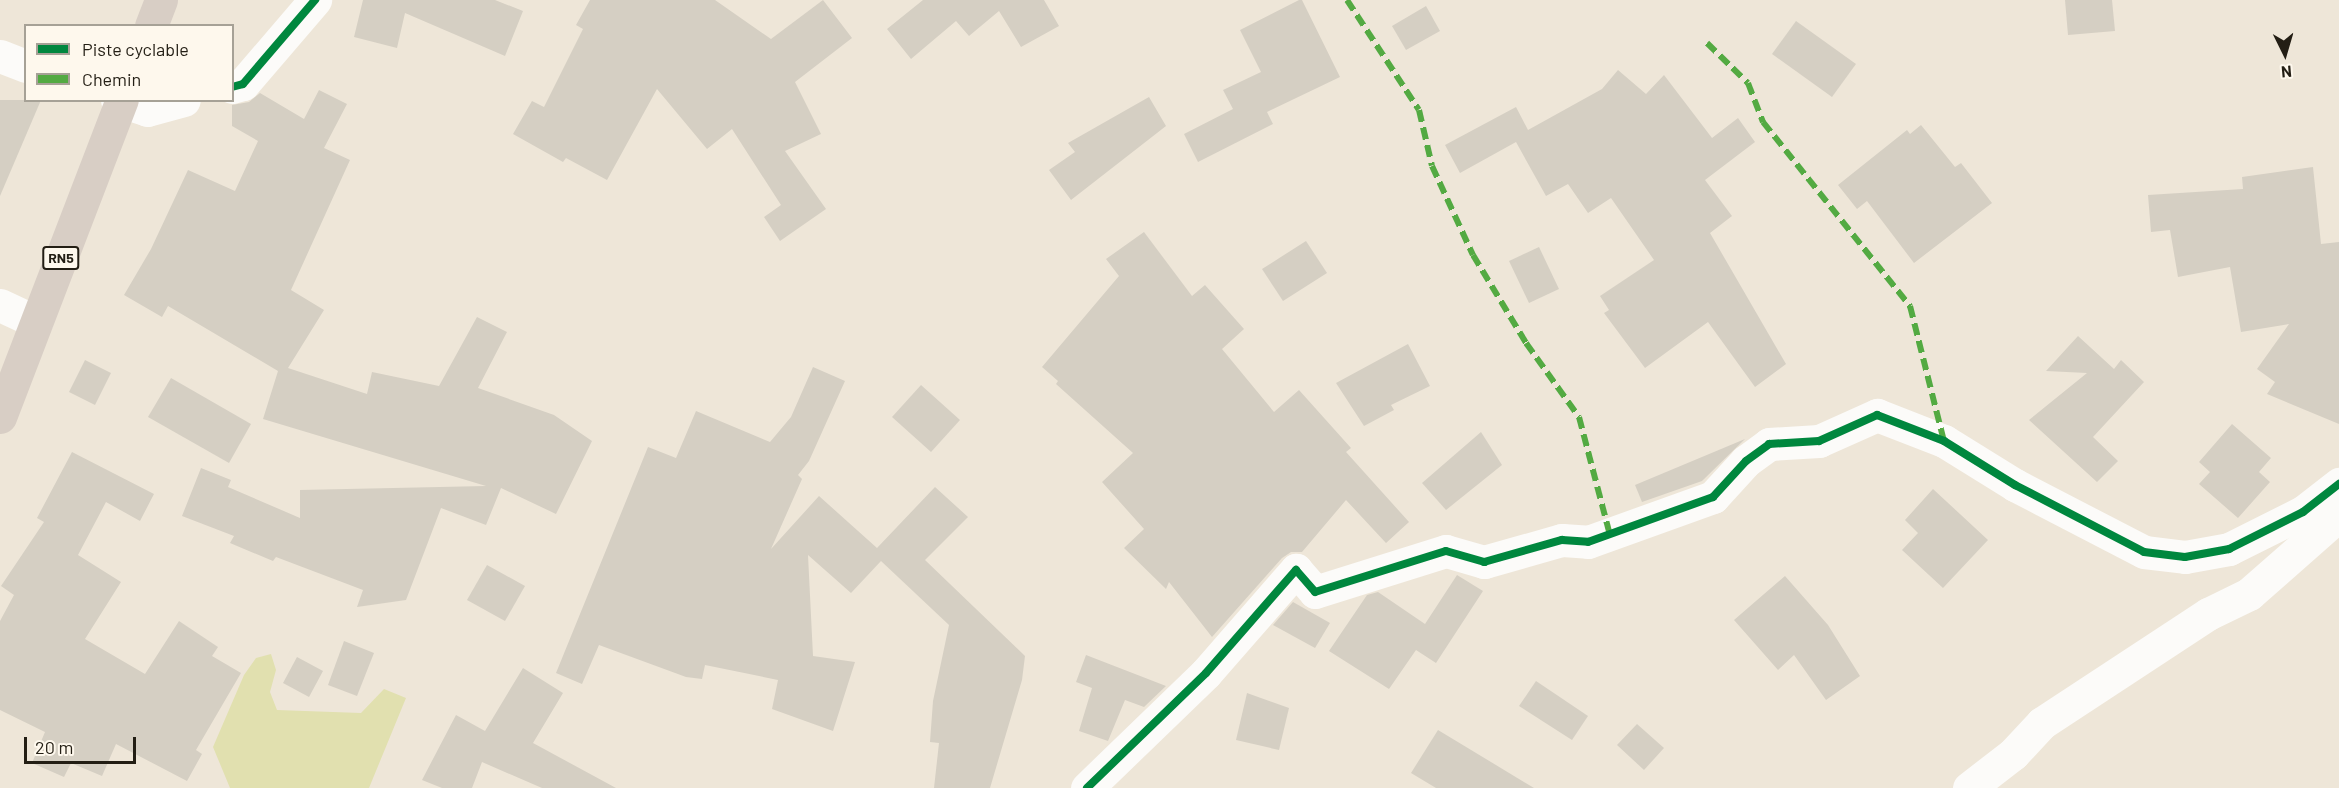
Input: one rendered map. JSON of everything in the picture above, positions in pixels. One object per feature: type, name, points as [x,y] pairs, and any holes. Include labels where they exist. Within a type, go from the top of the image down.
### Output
[{"type":"highway","points":[[152,24],[161,0]]},
{"type":"highway","name":"RN5","points":[[0,417],[120,102]]},
{"type":"street","points":[[234,86],[243,84],[315,0]]},
{"type":"street","points":[[0,56],[24,65]]},
{"type":"street","points":[[123,102],[147,110],[177,102]]},
{"type":"street","points":[[0,305],[36,322]]},
{"type":"street","points":[[1087,788],[1188,693],[1296,570],[1315,592],[1446,551],[1484,562],[1562,540],[1588,542],[1713,497],[1746,461],[1769,444],[1819,441],[1876,416],[1944,441],[2015,484],[2144,552],[2185,557],[2229,549],[2303,512],[2339,484]]},
{"type":"street","points":[[1970,788],[2013,754],[2042,723],[2208,615],[2249,594],[2339,515]]},
{"type":"green space","points":[[271,654],[276,670],[270,692],[277,710],[361,713],[384,689],[406,698],[369,788],[230,788],[213,747],[244,675],[256,658]]},
{"type":"building","points":[[363,0],[495,0],[523,11],[505,56],[405,13],[397,48],[354,37]]},
{"type":"building","points":[[590,0],[715,0],[771,39],[823,0],[852,38],[795,82],[821,134],[785,151],[826,209],[780,241],[764,217],[781,205],[732,129],[707,149],[657,89],[607,180],[566,158],[563,162],[513,134],[532,101],[544,107],[583,29],[576,25]]},
{"type":"building","points":[[923,0],[1044,0],[1059,26],[1021,47],[999,11],[969,36],[956,21],[911,59],[887,29]]},
{"type":"building","points":[[1302,0],[1340,77],[1267,112],[1273,124],[1198,162],[1184,134],[1233,109],[1223,90],[1261,72],[1240,30]]},
{"type":"building","points":[[2065,0],[2112,0],[2115,31],[2068,35]]},
{"type":"building","points":[[1426,6],[1440,31],[1406,50],[1392,26]]},
{"type":"building","points":[[1796,21],[1856,64],[1832,97],[1772,54]]},
{"type":"building","points":[[1618,70],[1646,94],[1664,75],[1712,138],[1738,118],[1755,142],[1705,180],[1732,216],[1710,233],[1786,364],[1755,387],[1708,322],[1645,368],[1604,313],[1609,310],[1600,296],[1654,260],[1611,198],[1588,213],[1568,184],[1546,196],[1516,142],[1460,173],[1445,145],[1516,107],[1528,130],[1602,89]]},
{"type":"building","points":[[319,90],[347,104],[324,148],[350,160],[291,290],[324,310],[288,368],[367,394],[372,372],[439,386],[477,317],[507,332],[478,388],[554,415],[592,441],[556,514],[501,488],[486,525],[441,508],[406,600],[357,607],[363,590],[276,557],[273,561],[230,543],[234,536],[182,516],[201,468],[231,480],[228,487],[300,518],[300,490],[486,486],[263,419],[278,371],[168,306],[162,317],[124,295],[151,249],[188,170],[235,191],[258,141],[232,126],[232,105],[249,102],[260,93],[304,119]]},
{"type":"building","points":[[1149,97],[1166,126],[1071,200],[1049,170],[1075,152],[1068,143]]},
{"type":"building","points":[[0,100],[40,102],[0,196]]},
{"type":"building","points":[[1921,125],[1955,167],[1961,163],[1992,203],[1914,263],[1867,201],[1857,209],[1838,185],[1907,130],[1910,134]]},
{"type":"building","points":[[2313,167],[2321,244],[2339,242],[2339,424],[2267,394],[2275,382],[2257,369],[2289,324],[2241,332],[2230,267],[2178,277],[2170,230],[2151,232],[2148,195],[2243,189],[2242,177]]},
{"type":"building","points":[[1144,232],[1192,296],[1205,285],[1244,329],[1222,349],[1274,412],[1299,390],[1351,448],[1346,452],[1409,522],[1386,543],[1346,500],[1302,552],[1291,552],[1282,558],[1212,637],[1169,582],[1166,589],[1124,548],[1144,529],[1102,482],[1133,453],[1056,384],[1058,381],[1042,367],[1119,276],[1106,259]]},
{"type":"building","points":[[1306,241],[1327,273],[1283,301],[1262,269]]},
{"type":"building","points":[[1539,247],[1559,289],[1529,303],[1509,261]]},
{"type":"building","points":[[2078,336],[2114,369],[2121,360],[2144,382],[2093,437],[2118,461],[2097,482],[2029,420],[2087,373],[2046,371]]},
{"type":"building","points":[[1408,344],[1430,386],[1391,405],[1394,410],[1364,426],[1336,383]]},
{"type":"building","points":[[85,360],[111,373],[95,405],[69,392]]},
{"type":"building","points":[[813,367],[845,381],[809,461],[798,475],[802,479],[771,549],[819,496],[877,548],[935,487],[968,517],[925,560],[1025,656],[1022,680],[990,788],[934,788],[939,743],[930,742],[933,701],[949,625],[881,561],[851,593],[808,555],[813,656],[855,662],[833,731],[772,709],[778,680],[705,665],[702,679],[686,677],[599,645],[582,684],[556,673],[648,447],[676,458],[696,411],[770,442],[791,417]]},
{"type":"building","points":[[171,378],[251,424],[229,463],[148,417]]},
{"type":"building","points":[[921,385],[960,420],[931,452],[892,417]]},
{"type":"building","points":[[2232,424],[2271,458],[2259,472],[2270,482],[2238,518],[2199,484],[2210,472],[2199,462]]},
{"type":"building","points":[[1481,432],[1502,465],[1446,510],[1422,483]]},
{"type":"building","points":[[1745,439],[1702,481],[1642,502],[1635,485]]},
{"type":"building","points":[[72,452],[154,494],[140,521],[106,502],[78,555],[121,582],[85,639],[145,674],[179,621],[218,647],[212,656],[241,673],[196,750],[202,754],[187,781],[116,744],[102,776],[71,763],[64,777],[32,763],[45,732],[0,710],[0,621],[14,595],[1,586],[44,522],[37,518]]},
{"type":"building","points":[[1933,489],[1988,540],[1943,588],[1902,550],[1918,533],[1905,520]]},
{"type":"building","points":[[487,565],[525,586],[505,621],[467,600]]},
{"type":"building","points":[[1457,575],[1483,591],[1436,663],[1416,650],[1389,689],[1329,651],[1367,595],[1378,592],[1425,624]]},
{"type":"building","points":[[1785,576],[1828,625],[1860,676],[1826,700],[1794,655],[1778,670],[1734,620]]},
{"type":"building","points":[[1293,602],[1330,623],[1315,648],[1273,625]]},
{"type":"building","points":[[344,641],[374,653],[357,696],[328,685]]},
{"type":"building","points":[[1086,655],[1166,686],[1144,707],[1125,700],[1108,741],[1079,731],[1092,688],[1076,682]]},
{"type":"building","points":[[297,657],[323,671],[309,697],[283,683]]},
{"type":"building","points":[[523,668],[563,693],[533,743],[616,788],[542,788],[482,762],[472,788],[442,788],[422,780],[456,715],[485,731]]},
{"type":"building","points":[[1536,681],[1588,716],[1572,740],[1519,706]]},
{"type":"building","points":[[1247,693],[1289,708],[1279,750],[1236,740]]},
{"type":"building","points":[[1637,724],[1664,748],[1644,770],[1617,745]]},
{"type":"building","points":[[1438,730],[1534,788],[1436,788],[1411,773]]},
{"type":"marked path","points":[[1347,0],[1419,110],[1432,166],[1473,255],[1526,343],[1579,417],[1610,535]]},
{"type":"marked path","points":[[1707,43],[1748,83],[1763,122],[1910,306],[1944,441]]},
{"type":"cycle path","points":[[234,86],[243,84],[315,0]]},
{"type":"cycle path","points":[[1087,788],[1206,673],[1296,570],[1315,592],[1446,551],[1484,562],[1562,540],[1588,542],[1713,497],[1746,461],[1769,444],[1819,441],[1877,415],[1944,441],[2015,485],[2144,552],[2185,557],[2229,549],[2303,512],[2339,484]]}]
